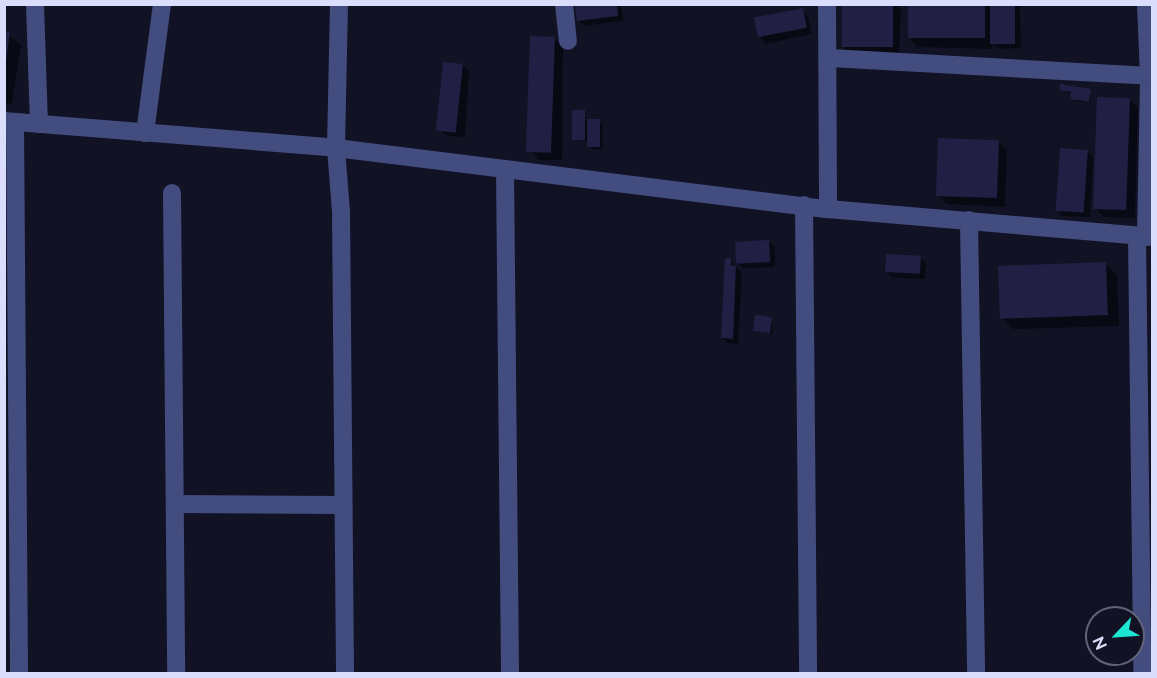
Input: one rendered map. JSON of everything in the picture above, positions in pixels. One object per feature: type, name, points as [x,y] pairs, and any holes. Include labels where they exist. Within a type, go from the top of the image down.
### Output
[{"type":"street","points":[[35,4],[39,124]]},
{"type":"street","points":[[146,133],[162,4]]},
{"type":"street","points":[[339,4],[336,148],[341,212],[345,674]]},
{"type":"street","points":[[564,4],[568,41]]},
{"type":"street","points":[[828,4],[830,58],[828,209]]},
{"type":"street","points":[[1142,674],[1145,237],[1149,76],[1146,4]]},
{"type":"street","points":[[830,58],[1149,76]]},
{"type":"street","points":[[19,674],[11,618],[10,121],[336,148],[828,209],[1145,237]]},
{"type":"street","points":[[505,169],[510,674]]},
{"type":"street","points":[[172,193],[176,674]]},
{"type":"street","points":[[804,205],[808,674]]},
{"type":"street","points":[[969,220],[976,674]]},
{"type":"street","points":[[175,504],[344,505]]},
{"type":"building","points":[[842,4],[893,4],[893,47],[842,47]]},
{"type":"building","points":[[908,4],[985,4],[985,38],[908,38]]},
{"type":"building","points":[[990,4],[1015,4],[1015,44],[990,44]]},
{"type":"building","points":[[575,5],[617,5],[618,16],[577,21]]},
{"type":"building","points":[[803,8],[807,28],[758,37],[754,18]]},
{"type":"building","points":[[4,31],[10,32],[6,61],[4,61]]},
{"type":"building","points":[[530,36],[555,37],[551,153],[526,152]]},
{"type":"building","points":[[443,62],[463,64],[456,133],[436,131]]},
{"type":"building","points":[[1060,84],[1091,89],[1089,102],[1070,99],[1071,92],[1059,90]]},
{"type":"building","points":[[1097,97],[1130,98],[1126,210],[1093,209]]},
{"type":"building","points":[[572,110],[585,110],[585,140],[572,140]]},
{"type":"building","points":[[587,119],[600,119],[600,147],[587,147]]},
{"type":"building","points":[[938,138],[999,140],[997,198],[936,196]]},
{"type":"building","points":[[1060,148],[1088,150],[1084,213],[1056,211]]},
{"type":"building","points":[[769,240],[770,262],[736,264],[735,242]]},
{"type":"building","points":[[886,254],[921,256],[920,274],[885,272]]},
{"type":"building","points":[[725,258],[731,258],[731,265],[736,266],[733,339],[721,338]]},
{"type":"building","points":[[1106,262],[1108,315],[1000,319],[998,266]]},
{"type":"building","points":[[755,315],[772,317],[770,333],[753,331]]}]
